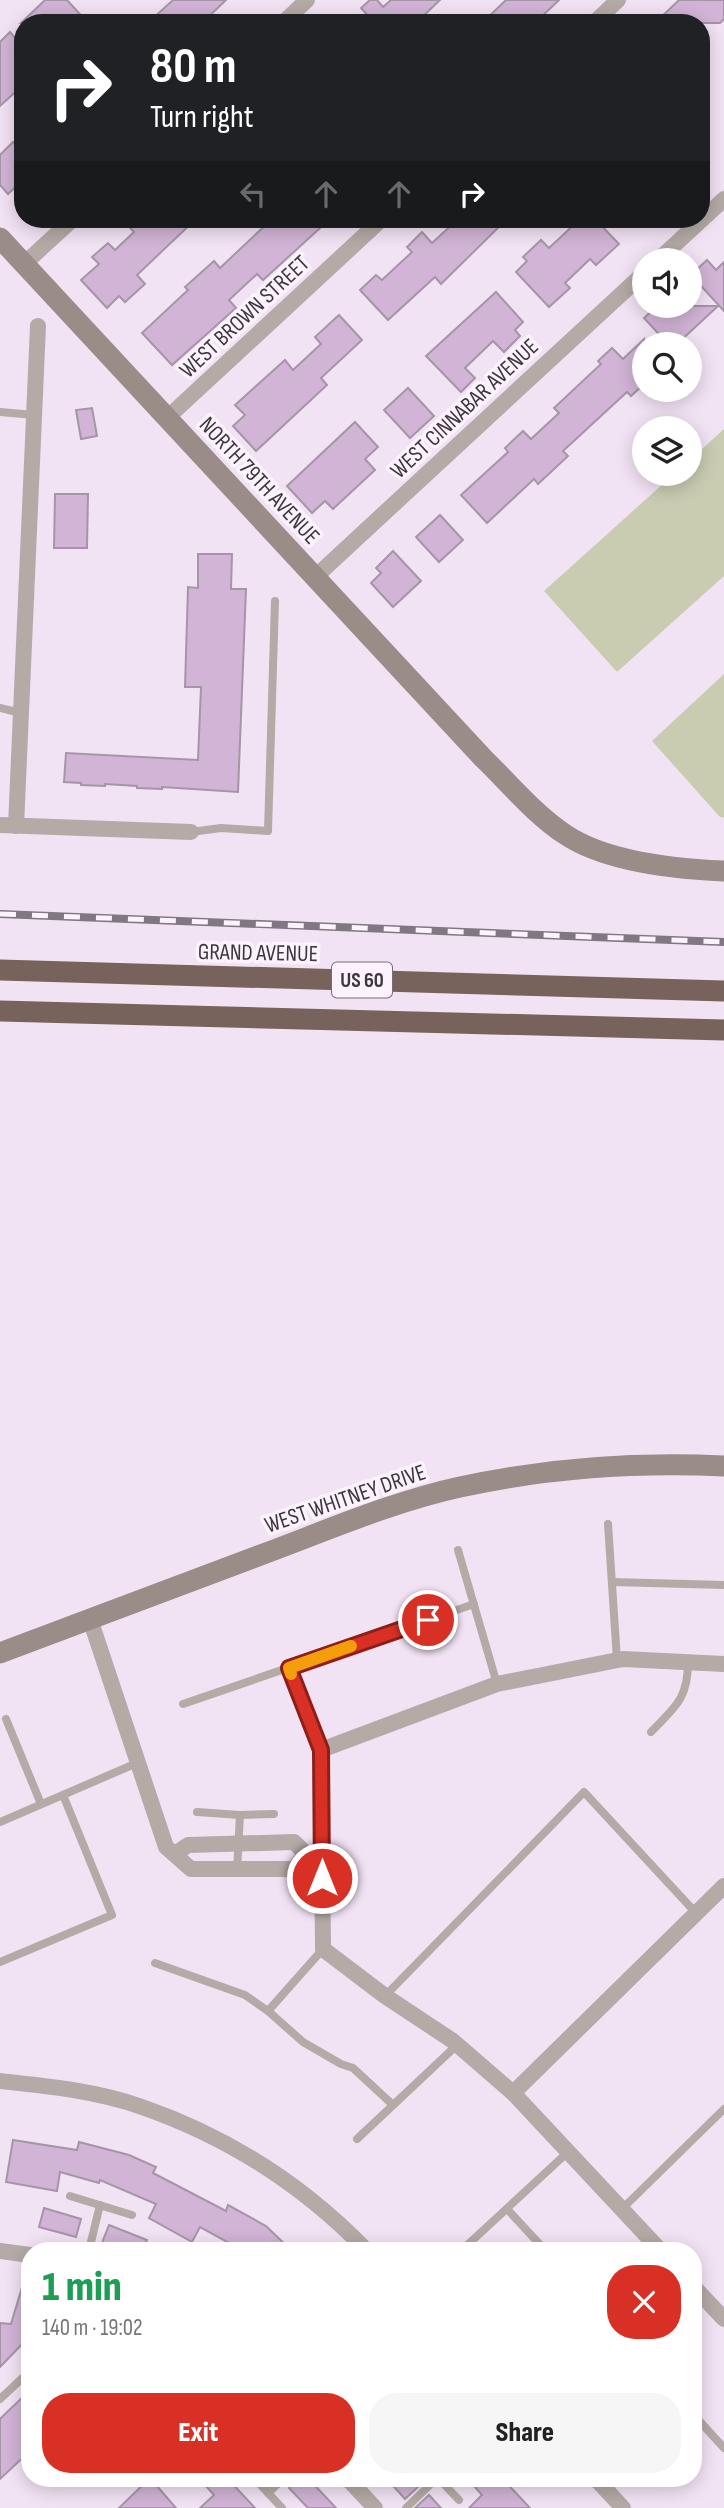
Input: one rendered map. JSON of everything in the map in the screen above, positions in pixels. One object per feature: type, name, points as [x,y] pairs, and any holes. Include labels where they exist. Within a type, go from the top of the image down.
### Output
[{"type":"highway","name":"GRAND AVENUE","points":[[0,971],[724,991]]},
{"type":"highway","name":"US 60","points":[[0,1011],[724,1030]]},
{"type":"street","points":[[292,14],[307,0]]},
{"type":"street","points":[[603,14],[618,0]]},
{"type":"street","points":[[710,212],[724,199]]},
{"type":"street","points":[[24,264],[63,228]]},
{"type":"street","name":"WEST BROWN STREET","points":[[167,418],[372,228]]},
{"type":"street","points":[[671,248],[693,228]]},
{"type":"street","name":"NORTH 79TH AVENUE","points":[[0,238],[483,758],[566,835],[595,849],[629,859],[724,871]]},
{"type":"street","name":"WEST CINNABAR AVENUE","points":[[314,578],[632,284]]},
{"type":"street","points":[[38,326],[21,713],[8,825],[191,832]]},
{"type":"street","name":"WEST WHITNEY DRIVE","points":[[0,1653],[379,1511],[459,1487],[536,1473],[601,1466],[664,1463],[724,1466]]},
{"type":"street","points":[[90,1619],[166,1847],[191,1869],[294,1869],[314,1854]]},
{"type":"street","points":[[653,2242],[513,2093],[457,2045],[323,1949],[314,1854],[321,1750],[497,1684],[617,1660],[724,1664]]},
{"type":"street","points":[[175,1854],[188,1845],[294,1842],[314,1854]]},
{"type":"street","points":[[513,2093],[724,1886]]},
{"type":"street","points":[[0,2081],[96,2095],[141,2107],[182,2123],[270,2169],[308,2197],[357,2242]]},
{"type":"street","points":[[0,2250],[21,2254]]},
{"type":"street","points":[[702,2296],[724,2319]]},
{"type":"street","points":[[356,2487],[375,2508]]},
{"type":"street","points":[[603,2487],[623,2508]]},
{"type":"lane","points":[[0,412],[34,415]]},
{"type":"lane","points":[[191,832],[221,828],[268,831],[275,601]]},
{"type":"lane","points":[[0,708],[21,713]]},
{"type":"lane","points":[[608,1524],[617,1660]]},
{"type":"lane","points":[[458,1550],[497,1684]]},
{"type":"lane","points":[[611,1582],[724,1585]]},
{"type":"lane","points":[[183,1704],[474,1604]]},
{"type":"lane","points":[[651,1732],[679,1703],[688,1683],[688,1662]]},
{"type":"lane","points":[[289,1668],[321,1750]]},
{"type":"lane","points":[[6,1719],[41,1804]]},
{"type":"lane","points":[[0,1822],[137,1763]]},
{"type":"lane","points":[[385,1996],[584,1792],[696,1913]]},
{"type":"lane","points":[[0,1962],[112,1915],[63,1796]]},
{"type":"lane","points":[[197,1812],[274,1814]]},
{"type":"lane","points":[[237,1870],[240,1815]]},
{"type":"lane","points":[[268,2011],[323,1949]]},
{"type":"lane","points":[[155,1964],[245,1995],[303,2042],[353,2068],[393,2105]]},
{"type":"lane","points":[[357,2139],[457,2045]]},
{"type":"lane","points":[[622,2209],[724,2109]]},
{"type":"lane","points":[[471,2242],[568,2152]]},
{"type":"lane","points":[[70,2196],[132,2215]]},
{"type":"lane","points":[[91,2242],[100,2205]]},
{"type":"lane","points":[[507,2209],[538,2242]]},
{"type":"lane","points":[[0,2399],[21,2379]]},
{"type":"lane","points":[[702,2424],[724,2448]]},
{"type":"lane","points":[[262,2487],[282,2508]]},
{"type":"lane","points":[[268,2493],[274,2487]]},
{"type":"lane","points":[[406,2508],[428,2487]]},
{"type":"lane","points":[[446,2487],[458,2500]]},
{"type":"green space","points":[[724,429],[724,576],[617,672],[544,591],[661,486],[702,486],[702,449]]},
{"type":"green space","points":[[724,674],[724,818],[720,817],[652,741]]},
{"type":"building","points":[[45,0],[67,0],[80,14],[30,14]]},
{"type":"building","points":[[173,0],[226,0],[211,14],[158,14]]},
{"type":"building","points":[[370,0],[377,0],[383,7],[391,0],[440,0],[425,14],[366,14],[361,8]]},
{"type":"building","points":[[506,0],[559,0],[544,14],[491,14]]},
{"type":"building","points":[[679,0],[724,0],[724,19],[720,23],[710,23],[710,14],[664,14]]},
{"type":"building","points":[[10,32],[14,37],[14,93],[0,106],[0,42]]},
{"type":"building","points":[[14,143],[14,188],[8,194],[0,185],[0,155]]},
{"type":"building","points":[[130,228],[187,228],[137,275],[145,284],[125,302],[119,296],[107,308],[81,280],[99,264],[92,257],[108,243],[115,250],[134,232]]},
{"type":"building","points":[[262,228],[320,228],[263,280],[257,274],[229,300],[236,308],[172,365],[142,333],[188,290],[185,287],[214,261],[220,268]]},
{"type":"building","points":[[448,228],[498,228],[441,284],[435,277],[388,320],[360,290],[376,275],[382,280],[412,252],[407,247],[422,232],[432,243]]},
{"type":"building","points":[[570,228],[604,228],[619,244],[596,265],[590,259],[565,283],[570,288],[549,307],[516,272],[527,261],[523,257],[541,240],[549,248]]},
{"type":"building","points":[[707,260],[716,270],[724,262],[724,311],[702,287],[702,265]]},
{"type":"building","points":[[496,292],[523,322],[515,330],[520,336],[504,352],[493,341],[465,368],[475,378],[461,392],[426,356]]},
{"type":"building","points":[[702,306],[718,306],[690,332],[657,332],[644,318],[702,318]]},
{"type":"building","points":[[339,315],[362,340],[321,378],[327,385],[256,451],[233,426],[245,415],[235,405],[285,360],[293,370],[321,344],[315,337]]},
{"type":"building","points":[[612,348],[623,359],[632,350],[632,395],[627,392],[563,451],[568,456],[538,484],[534,479],[487,523],[461,495],[508,452],[505,448],[523,431],[531,439],[559,413],[554,408],[601,364],[598,361]]},
{"type":"building","points":[[408,388],[434,416],[410,438],[384,410]]},
{"type":"building","points":[[92,408],[97,436],[81,439],[76,410]]},
{"type":"building","points":[[355,422],[378,447],[365,459],[375,470],[333,509],[325,501],[312,513],[287,486]]},
{"type":"building","points":[[55,494],[88,494],[87,548],[54,548]]},
{"type":"building","points":[[440,515],[463,540],[439,562],[416,537]]},
{"type":"building","points":[[393,551],[421,581],[393,607],[371,583],[381,573],[376,568]]},
{"type":"building","points":[[198,554],[232,554],[231,589],[246,589],[238,792],[64,782],[66,753],[198,760],[201,687],[185,687],[188,587],[198,588]]},
{"type":"building","points":[[13,2140],[77,2150],[79,2142],[129,2155],[156,2167],[153,2173],[226,2211],[228,2205],[266,2226],[283,2242],[227,2242],[200,2227],[192,2242],[149,2218],[156,2204],[100,2180],[99,2183],[60,2172],[57,2191],[6,2182]]},
{"type":"building","points":[[44,2208],[81,2219],[76,2237],[39,2227]]},
{"type":"building","points":[[109,2225],[147,2240],[146,2242],[102,2242]]},
{"type":"building","points":[[21,2291],[21,2345],[0,2367],[0,2323],[11,2324]]},
{"type":"building","points":[[21,2399],[21,2459],[0,2479],[0,2419]]},
{"type":"building","points":[[141,2487],[158,2487],[176,2508],[119,2508]]},
{"type":"building","points":[[207,2487],[235,2487],[255,2508],[200,2508],[214,2495]]},
{"type":"building","points":[[316,2487],[336,2508],[308,2508],[289,2488]]},
{"type":"building","points":[[394,2487],[418,2487],[405,2499]]},
{"type":"building","points":[[475,2487],[510,2487],[530,2508],[469,2508],[482,2495]]},
{"type":"building","points":[[429,2495],[441,2508],[415,2508]]},
{"type":"railway","points":[[0,914],[724,942]]},
{"type":"slow traffic","points":[[291,1674],[289,1668],[351,1646]]},
{"type":"route","points":[[322,1878],[321,1750],[289,1668],[428,1620]]}]
